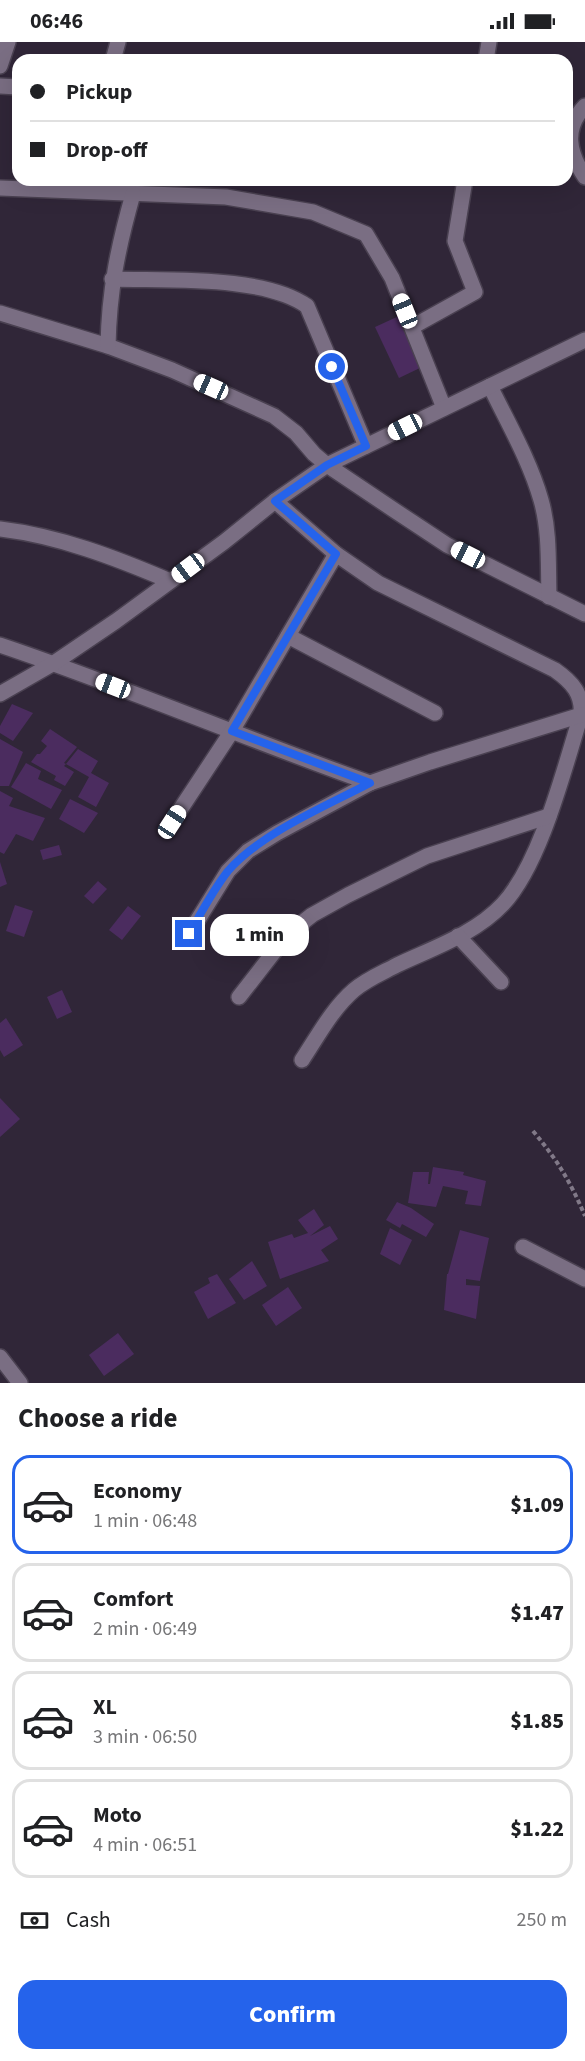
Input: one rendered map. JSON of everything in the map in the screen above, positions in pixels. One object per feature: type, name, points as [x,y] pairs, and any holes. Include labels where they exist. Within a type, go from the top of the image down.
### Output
[{"type":"street","points":[[0,66],[8,42]]},
{"type":"street","points":[[573,126],[576,116],[585,106]]},
{"type":"street","points":[[573,152],[585,177]]},
{"type":"street","points":[[412,327],[475,292],[455,241],[464,186]]},
{"type":"street","points":[[0,188],[226,197],[313,212],[366,234],[392,278],[444,408]]},
{"type":"street","points":[[108,346],[112,279],[121,236],[134,194]]},
{"type":"street","points":[[112,279],[238,284],[294,297],[307,306],[366,446]]},
{"type":"street","points":[[0,313],[108,346],[172,370],[274,416],[292,429],[327,465],[447,545],[585,614]]},
{"type":"street","points":[[0,694],[54,663],[116,621],[275,501],[327,465],[585,340]]},
{"type":"street","points":[[490,386],[532,475],[541,501],[546,530],[549,597]]},
{"type":"street","points":[[275,501],[336,554],[378,583],[555,670],[569,680],[582,703],[581,715],[549,816],[534,852],[504,903],[481,923],[373,977],[354,990],[336,1008],[302,1060]]},
{"type":"street","points":[[0,529],[34,533],[125,562],[170,582]]},
{"type":"street","points":[[172,822],[232,731],[336,554]]},
{"type":"street","points":[[288,636],[435,713]]},
{"type":"street","points":[[0,645],[54,663],[370,783]]},
{"type":"street","points":[[189,934],[228,871],[248,851],[277,833],[370,783],[581,715]]},
{"type":"street","points":[[239,997],[288,934],[312,915],[427,856],[549,816]]},
{"type":"street","points":[[458,936],[501,982]]},
{"type":"street","points":[[523,1247],[585,1279]]},
{"type":"street","points":[[0,1357],[20,1383]]},
{"type":"path","points":[[533,1131],[557,1160],[585,1216]]},
{"type":"building","points":[[399,316],[422,367],[399,378],[375,327]]},
{"type":"building","points":[[12,704],[33,713],[13,741],[0,733],[0,726]]},
{"type":"building","points":[[50,729],[77,747],[64,763],[66,764],[64,766],[74,772],[65,786],[54,780],[56,776],[31,762],[47,746],[41,741]]},
{"type":"building","points":[[0,739],[23,752],[9,786],[0,786]]},
{"type":"building","points":[[78,749],[98,761],[91,773],[109,783],[96,807],[78,797],[89,777],[66,764]]},
{"type":"building","points":[[26,763],[41,771],[38,779],[62,790],[51,809],[11,787]]},
{"type":"building","points":[[0,791],[13,798],[9,806],[45,818],[33,841],[16,834],[4,854],[0,852]]},
{"type":"building","points":[[70,799],[98,813],[84,833],[59,819]]},
{"type":"building","points":[[59,845],[62,855],[43,860],[40,850]]},
{"type":"building","points":[[0,862],[7,884],[0,887]]},
{"type":"building","points":[[98,881],[107,889],[93,904],[84,896]]},
{"type":"building","points":[[15,905],[33,911],[24,937],[6,931]]},
{"type":"building","points":[[128,906],[141,916],[122,940],[109,930]]},
{"type":"building","points":[[62,990],[72,1012],[57,1019],[47,997]]},
{"type":"building","points":[[6,1018],[23,1045],[4,1057],[0,1050],[0,1023]]},
{"type":"building","points":[[0,1098],[20,1119],[0,1137]]},
{"type":"building","points":[[433,1167],[464,1172],[463,1175],[486,1181],[481,1206],[465,1204],[468,1191],[443,1186],[436,1207],[408,1203],[413,1172],[429,1172],[428,1184],[430,1184]]},
{"type":"building","points":[[397,1202],[411,1208],[434,1224],[426,1237],[402,1224],[400,1228],[386,1220]]},
{"type":"building","points":[[314,1209],[324,1225],[310,1236],[330,1226],[338,1239],[321,1250],[329,1261],[280,1279],[268,1242],[292,1234],[294,1238],[308,1233],[298,1220]]},
{"type":"building","points":[[390,1228],[412,1240],[400,1265],[380,1254]]},
{"type":"building","points":[[460,1230],[489,1238],[480,1281],[466,1279],[466,1285],[480,1286],[476,1319],[444,1310],[447,1274]]},
{"type":"building","points":[[252,1261],[267,1286],[244,1300],[229,1279]]},
{"type":"building","points":[[217,1274],[236,1303],[208,1319],[194,1292],[210,1283],[208,1278]]},
{"type":"building","points":[[288,1287],[302,1308],[276,1326],[262,1305]]},
{"type":"building","points":[[118,1333],[134,1354],[104,1376],[89,1355]]},
{"type":"route","points":[[189,934],[228,871],[248,851],[370,783],[290,755],[232,731],[336,554],[275,501],[327,465],[366,446],[332,367]]}]
